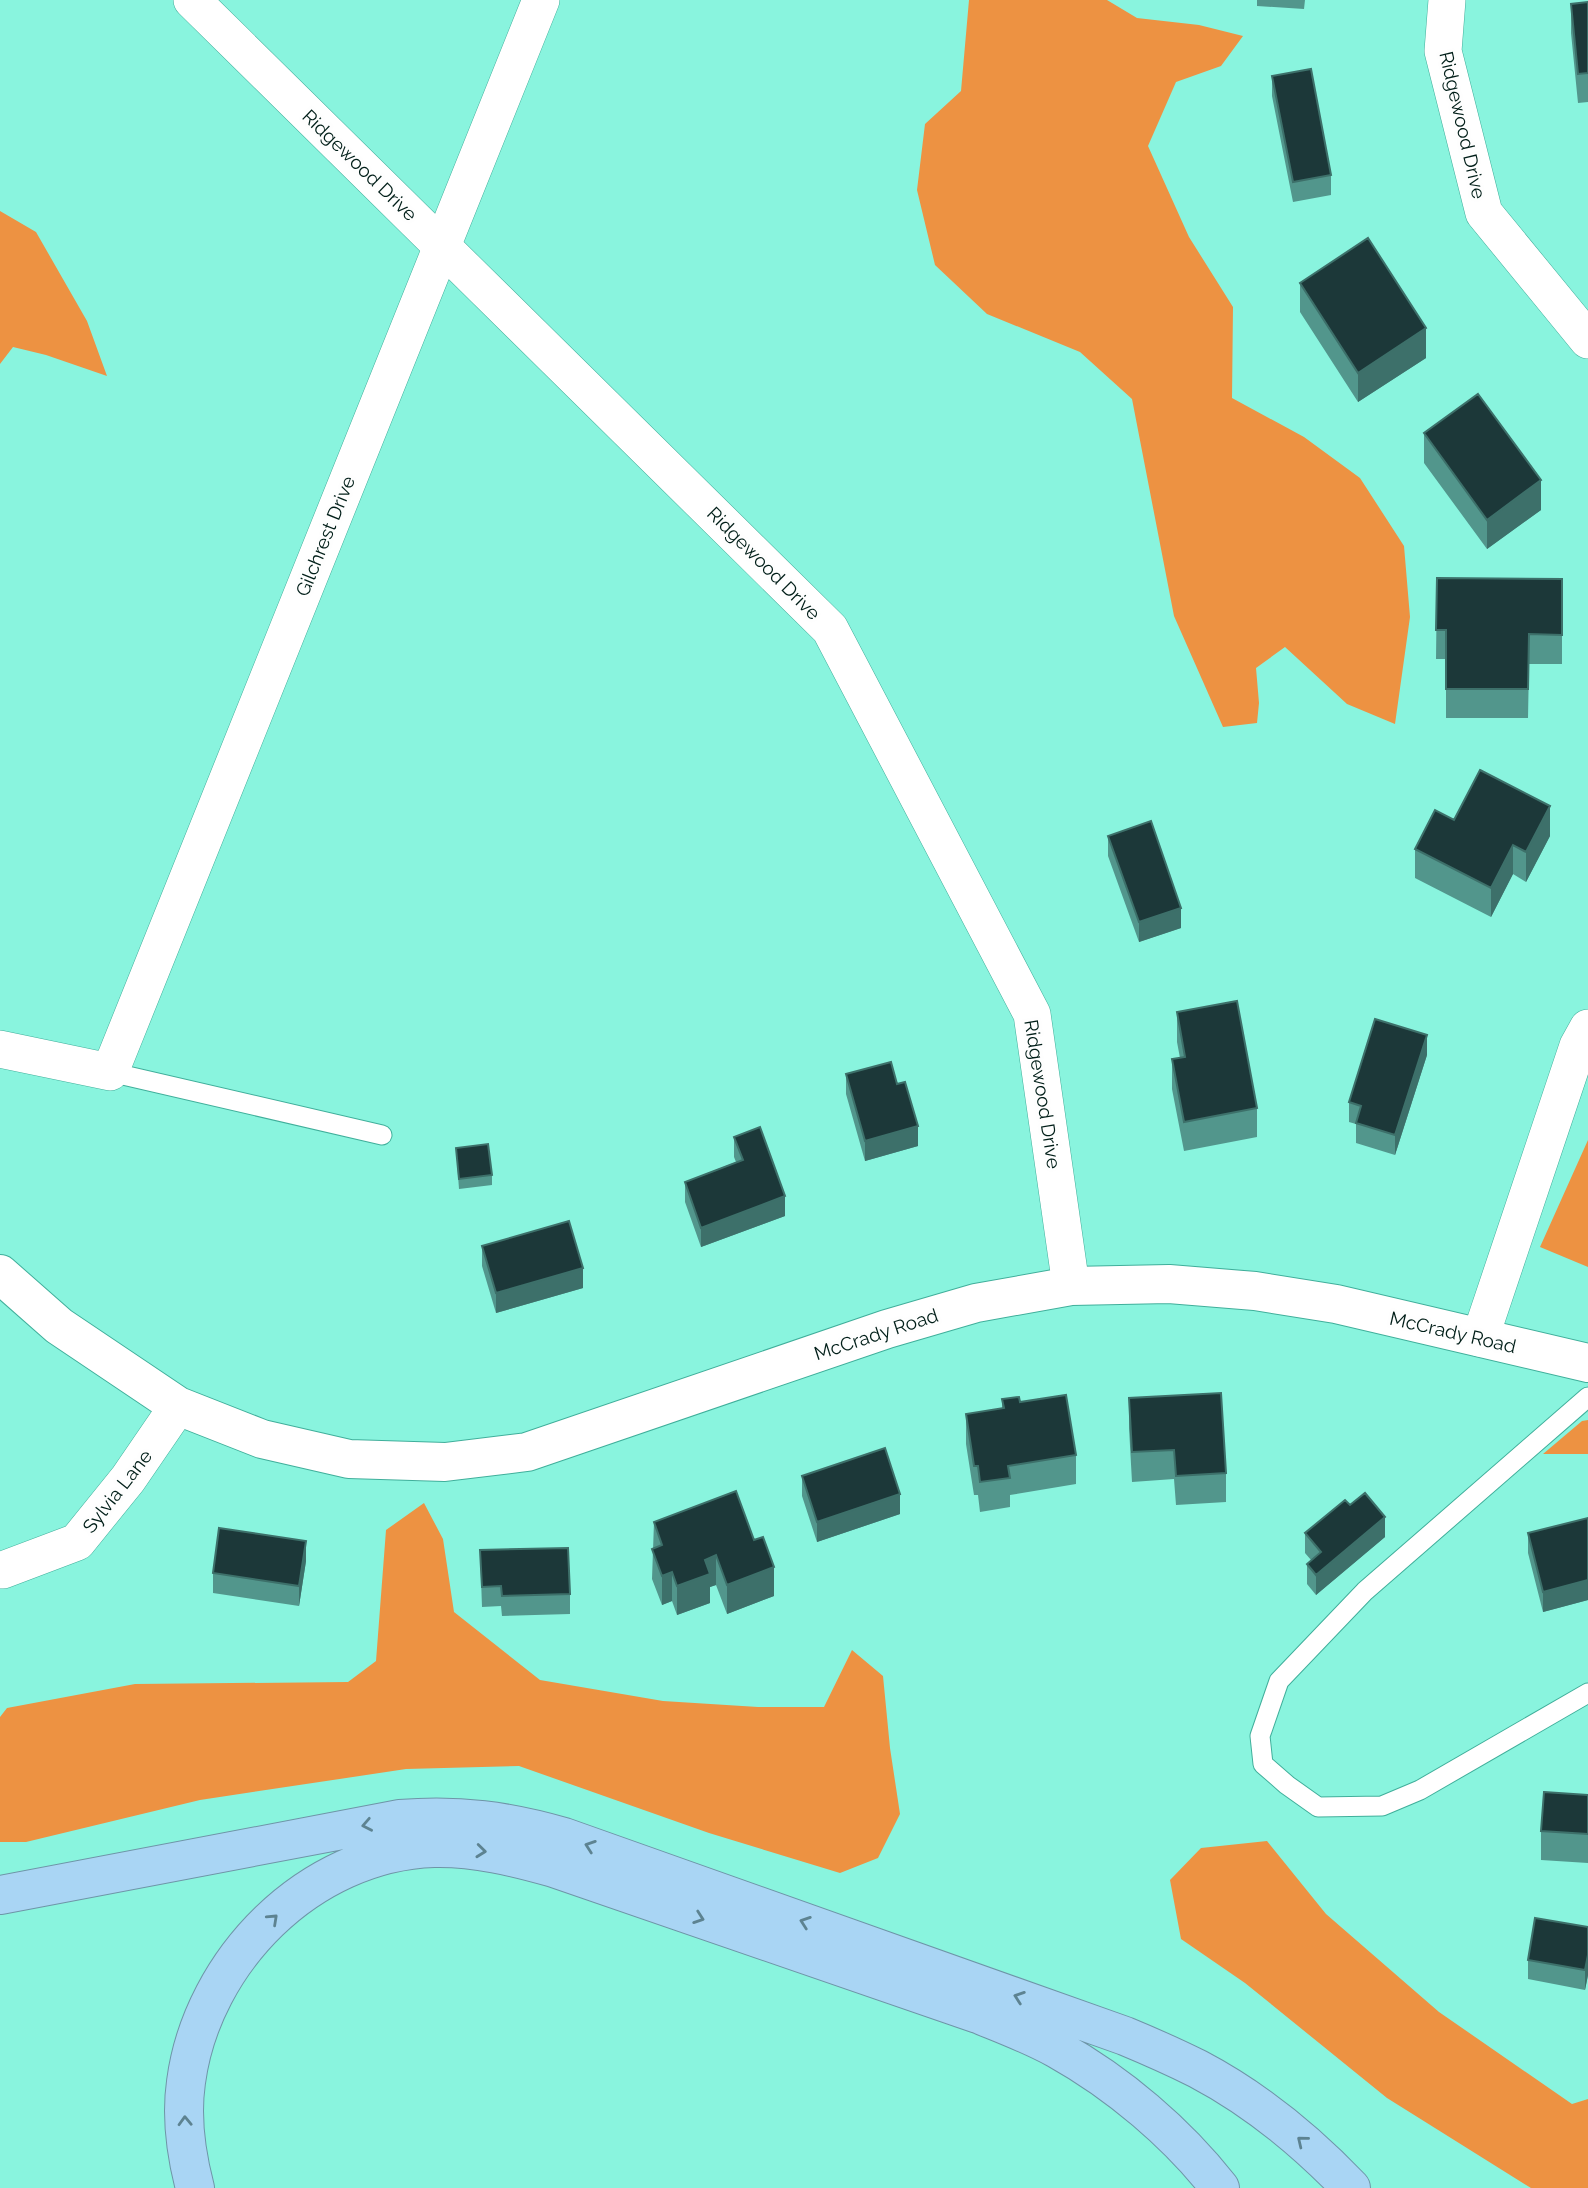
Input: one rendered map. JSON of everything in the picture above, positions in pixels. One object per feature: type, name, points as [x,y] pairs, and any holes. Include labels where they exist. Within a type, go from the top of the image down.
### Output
[{"type":"highway","points":[[0,1895],[400,1819],[432,1816],[520,1825],[564,1837],[1137,2041],[1199,2070],[1237,2093],[1307,2145],[1351,2188]]},
{"type":"highway","points":[[195,2188],[186,2144],[186,2082],[192,2051],[203,2019],[232,1965],[274,1917],[324,1879],[378,1857],[433,1848],[495,1853],[554,1868],[1017,2030],[1076,2060],[1136,2104],[1172,2135],[1220,2188]]},
{"type":"main road","name":"McCrady Road","points":[[0,1274],[59,1326],[178,1406],[262,1439],[349,1459],[445,1462],[527,1452],[887,1329],[976,1303],[1071,1286],[1169,1284],[1255,1291],[1335,1304],[1588,1363]]},
{"type":"street","name":"Ridgewood Drive","points":[[192,0],[830,629],[1032,1014],[1071,1286]]},
{"type":"street","name":"Gilchrest Drive","points":[[110,1072],[541,0]]},
{"type":"street","name":"Ridgewood Drive","points":[[1447,0],[1443,51],[1484,213],[1588,340]]},
{"type":"street","points":[[1480,1338],[1578,1046],[1588,1028]]},
{"type":"street","points":[[0,1049],[110,1072]]},
{"type":"street","name":"Sylvia Lane","points":[[0,1570],[77,1542],[128,1479],[178,1406]]},
{"type":"lane","points":[[110,1072],[382,1135]]},
{"type":"lane","points":[[1588,1397],[1365,1591],[1279,1681],[1260,1735],[1264,1764],[1287,1785],[1318,1807],[1382,1806],[1420,1790],[1588,1693]]},
{"type":"shaded area","points":[[969,0],[1107,0],[1137,18],[1199,25],[1243,36],[1221,66],[1176,82],[1148,146],[1189,237],[1233,307],[1232,398],[1304,437],[1360,478],[1404,546],[1410,617],[1395,724],[1347,704],[1285,647],[1256,668],[1259,703],[1257,723],[1223,727],[1174,616],[1132,399],[1080,352],[987,314],[935,265],[917,190],[925,124],[961,91]]},
{"type":"shaded area","points":[[0,211],[36,232],[87,321],[107,376],[13,347],[0,364]]},
{"type":"shaded area","points":[[1588,1140],[1588,1267],[1540,1247]]},
{"type":"shaded area","points":[[1588,1420],[1588,1454],[1543,1454],[1582,1421]]},
{"type":"shaded area","points":[[424,1503],[443,1539],[454,1612],[540,1680],[663,1701],[758,1707],[824,1707],[852,1650],[883,1676],[900,1814],[878,1858],[840,1873],[709,1833],[519,1766],[406,1769],[200,1800],[26,1842],[0,1842],[0,1717],[7,1708],[135,1684],[348,1682],[376,1661],[386,1530]]},
{"type":"shaded area","points":[[1267,1841],[1326,1914],[1439,2012],[1572,2104],[1588,2099],[1588,2188],[1531,2188],[1387,2098],[1245,1983],[1181,1939],[1170,1880],[1201,1848]]},
{"type":"building","points":[[1588,2],[1588,73],[1578,74],[1571,4]]},
{"type":"building","points":[[1311,69],[1331,175],[1293,182],[1272,76]]},
{"type":"building","points":[[1368,238],[1426,328],[1358,373],[1300,283]]},
{"type":"building","points":[[1478,394],[1541,480],[1487,520],[1424,433]]},
{"type":"building","points":[[1437,578],[1562,579],[1562,635],[1529,634],[1528,689],[1446,689],[1446,630],[1436,630]]},
{"type":"building","points":[[1480,770],[1550,806],[1526,852],[1513,845],[1491,888],[1415,849],[1435,810],[1454,820]]},
{"type":"building","points":[[1151,821],[1181,908],[1139,922],[1108,836]]},
{"type":"building","points":[[1237,1001],[1257,1108],[1184,1122],[1172,1059],[1185,1057],[1177,1012]]},
{"type":"building","points":[[1375,1019],[1427,1035],[1395,1135],[1356,1123],[1361,1106],[1349,1102]]},
{"type":"building","points":[[891,1062],[897,1084],[905,1082],[918,1126],[865,1141],[846,1074]]},
{"type":"building","points":[[760,1127],[785,1196],[701,1228],[685,1182],[743,1160],[734,1137]]},
{"type":"building","points":[[488,1144],[492,1175],[459,1179],[456,1148]]},
{"type":"building","points":[[569,1221],[583,1268],[496,1293],[482,1246]]},
{"type":"building","points":[[1221,1393],[1226,1473],[1176,1476],[1174,1450],[1132,1452],[1129,1398]]},
{"type":"building","points":[[1066,1395],[1076,1455],[1008,1466],[1010,1478],[980,1482],[978,1466],[974,1466],[966,1414],[1004,1408],[1002,1399],[1019,1397],[1020,1402]]},
{"type":"building","points":[[885,1448],[900,1494],[817,1522],[802,1476]]},
{"type":"building","points":[[736,1491],[754,1540],[763,1537],[774,1567],[727,1585],[716,1555],[705,1560],[710,1574],[677,1586],[672,1572],[662,1576],[652,1549],[662,1545],[654,1522]]},
{"type":"building","points":[[1365,1493],[1385,1517],[1316,1575],[1307,1564],[1321,1552],[1305,1533],[1345,1500],[1350,1505]]},
{"type":"building","points":[[1588,1518],[1588,1580],[1543,1592],[1528,1533]]},
{"type":"building","points":[[219,1528],[306,1541],[299,1586],[213,1573]]},
{"type":"building","points":[[568,1548],[570,1594],[502,1596],[501,1586],[482,1587],[480,1550]]},
{"type":"building","points":[[1544,1792],[1588,1795],[1588,1834],[1541,1831]]},
{"type":"building","points":[[1535,1918],[1588,1927],[1585,1970],[1528,1960]]}]
